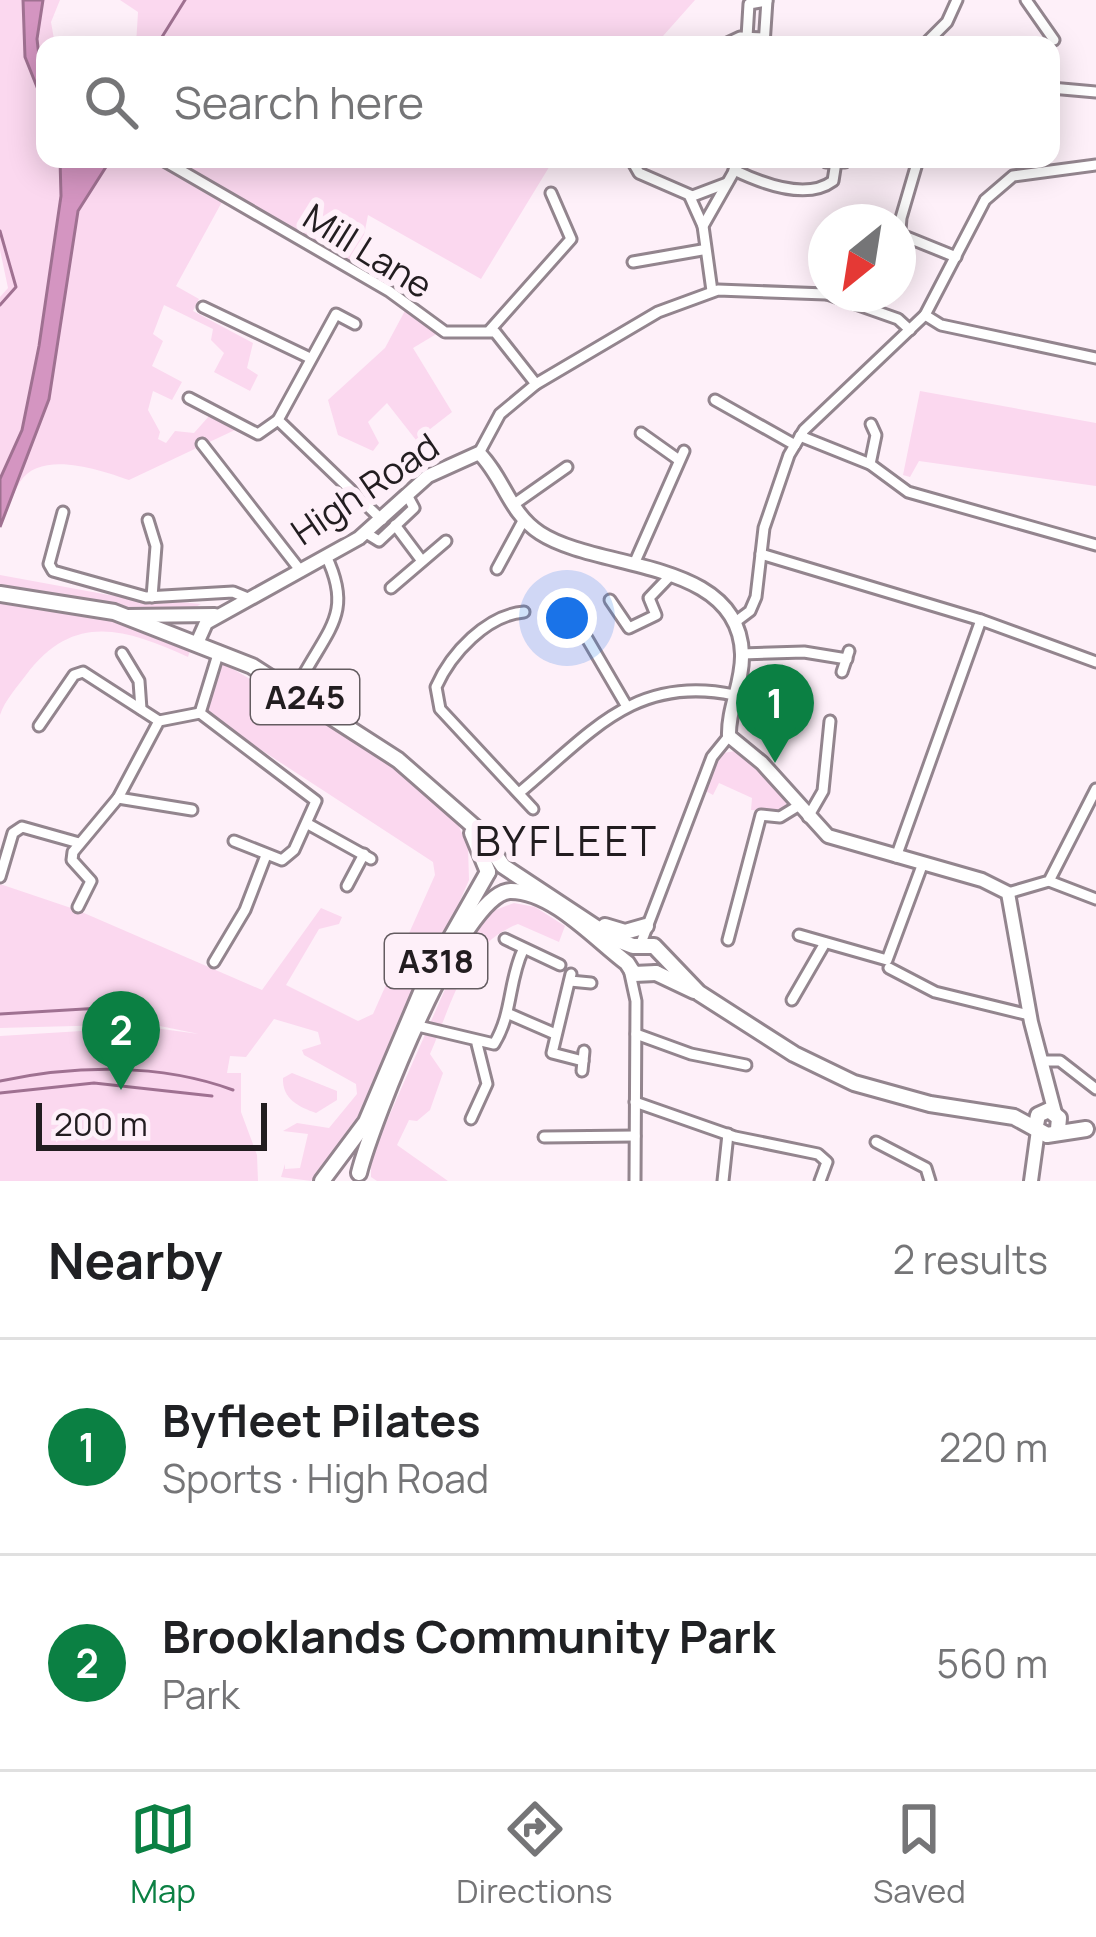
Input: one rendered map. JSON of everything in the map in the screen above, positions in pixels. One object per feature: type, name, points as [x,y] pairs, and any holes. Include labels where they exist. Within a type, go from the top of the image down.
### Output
[{"type":"main road","name":"A245","points":[[0,594],[127,616],[219,651],[352,727],[462,816],[497,872],[503,891],[545,902],[628,966],[699,993]]},
{"type":"main road","name":"A245","points":[[497,872],[648,948],[699,993],[794,1054],[854,1083],[930,1104],[1091,1131]]},
{"type":"main road","points":[[497,872],[503,891]]},
{"type":"main road","name":"A318","points":[[322,1181],[366,1123],[439,956],[497,872]]},
{"type":"main road","name":"A318","points":[[335,1169],[362,1177],[418,1026],[462,933],[503,891]]},
{"type":"main road","name":"A245","points":[[589,919],[625,932],[649,920]]},
{"type":"main road","points":[[628,966],[648,948]]},
{"type":"main road","points":[[648,948],[651,975]]},
{"type":"street","points":[[936,35],[957,0]]},
{"type":"street","points":[[1026,0],[1051,36]]},
{"type":"street","points":[[747,36],[749,4],[767,1],[764,36]]},
{"type":"street","points":[[1060,89],[1096,92]]},
{"type":"street","points":[[648,948],[649,920],[712,757],[729,736],[742,654],[734,623],[754,606],[778,483],[798,440],[925,315],[985,200],[1012,176],[1096,165]]},
{"type":"street","name":"Mill Lane","points":[[177,168],[389,291],[445,332],[490,330]]},
{"type":"street","points":[[636,168],[692,196],[727,183]]},
{"type":"street","points":[[703,226],[734,170],[770,187],[823,188],[833,181],[835,168]]},
{"type":"street","points":[[904,204],[913,168]]},
{"type":"street","points":[[1012,168],[1012,176]]},
{"type":"street","points":[[536,384],[502,337],[490,330],[571,239],[551,193]]},
{"type":"street","points":[[692,196],[703,226],[702,250],[712,291]]},
{"type":"street","points":[[916,241],[956,257]]},
{"type":"street","points":[[633,262],[702,250]]},
{"type":"street","points":[[652,259],[655,272]]},
{"type":"street","points":[[479,453],[500,415],[536,384],[639,322],[712,291],[808,294]]},
{"type":"street","points":[[202,307],[310,358]]},
{"type":"street","points":[[876,312],[910,329]]},
{"type":"street","points":[[189,398],[258,434],[278,420],[336,314],[355,324]]},
{"type":"street","points":[[925,315],[941,325],[1096,358]]},
{"type":"street","points":[[715,400],[731,402],[798,440],[870,464],[908,493],[1096,545]]},
{"type":"street","points":[[278,420],[422,561]]},
{"type":"street","points":[[870,464],[876,435],[871,424]]},
{"type":"street","points":[[634,564],[682,455],[641,433]]},
{"type":"street","points":[[202,443],[300,570]]},
{"type":"street","name":"High Road","points":[[198,641],[206,623],[388,523],[407,495],[440,468],[479,453],[524,521],[563,546],[671,575],[700,590],[734,623]]},
{"type":"street","points":[[512,506],[567,467]]},
{"type":"street","points":[[64,512],[50,564],[77,580],[152,597],[232,592],[251,599]]},
{"type":"street","points":[[148,520],[156,546],[152,597]]},
{"type":"street","points":[[497,569],[524,521]]},
{"type":"street","points":[[391,588],[446,541]]},
{"type":"street","points":[[761,554],[981,620],[1096,662]]},
{"type":"street","points":[[304,674],[339,613],[341,587],[326,556]]},
{"type":"street","points":[[610,600],[629,628],[637,628],[656,615],[649,598],[671,575]]},
{"type":"street","points":[[573,598],[571,611],[626,705]]},
{"type":"street","points":[[524,612],[500,614],[453,658],[436,687],[440,709],[533,809]]},
{"type":"street","name":"High Road","points":[[127,616],[220,614]]},
{"type":"street","points":[[896,857],[981,620]]},
{"type":"street","points":[[200,713],[219,651]]},
{"type":"street","points":[[122,653],[139,681],[142,709]]},
{"type":"street","points":[[742,654],[848,655],[842,672]]},
{"type":"street","points":[[39,726],[74,675],[83,672],[159,721],[200,713],[314,795],[316,806],[288,857],[265,858],[234,841]]},
{"type":"street","points":[[519,793],[626,705],[680,690],[734,695]]},
{"type":"street","points":[[78,907],[91,880],[72,860],[79,843],[118,798],[159,721]]},
{"type":"street","points":[[808,817],[824,791],[826,729]]},
{"type":"street","points":[[729,736],[748,750],[828,836],[1008,893],[1049,881],[1096,899]]},
{"type":"street","points":[[1049,881],[1096,789]]},
{"type":"street","points":[[118,798],[192,810]]},
{"type":"street","points":[[728,940],[761,815],[779,817],[798,806]]},
{"type":"street","points":[[308,824],[368,856],[347,886]]},
{"type":"street","points":[[0,877],[13,833],[22,827],[79,843]]},
{"type":"street","points":[[214,962],[245,910],[265,858]]},
{"type":"street","points":[[799,935],[887,960],[923,863]]},
{"type":"street","points":[[1008,893],[1030,1016],[1050,1084],[1047,1122],[1030,1181]]},
{"type":"street","points":[[505,939],[560,965]]},
{"type":"street","points":[[792,1000],[824,943]]},
{"type":"street","points":[[418,1026],[477,1044],[494,1044],[509,1014],[512,978],[524,950]]},
{"type":"street","points":[[628,966],[636,1000],[635,1181]]},
{"type":"street","points":[[890,968],[935,992],[1030,1016]]},
{"type":"street","points":[[636,1000],[651,975]]},
{"type":"street","points":[[583,1061],[554,1057],[553,1033],[564,1014],[570,977],[591,983]]},
{"type":"street","points":[[509,1014],[553,1033]]},
{"type":"street","points":[[636,1034],[746,1065]]},
{"type":"street","points":[[471,1119],[488,1084],[477,1044]]},
{"type":"street","points":[[1044,1060],[1060,1061],[1096,1089]]},
{"type":"street","points":[[635,1102],[728,1134],[825,1157],[820,1181]]},
{"type":"street","points":[[722,1181],[728,1134]]},
{"type":"street","points":[[544,1137],[635,1136]]},
{"type":"street","points":[[876,1142],[926,1168],[930,1181]]},
{"type":"shaded area","points":[[0,0],[60,0],[51,22],[53,36],[36,36],[36,168],[171,168],[223,200],[176,286],[199,299],[193,311],[253,343],[247,368],[258,375],[250,391],[214,372],[224,353],[211,340],[213,329],[164,305],[153,334],[163,341],[152,366],[182,382],[172,400],[153,391],[148,410],[160,432],[158,439],[166,443],[175,431],[194,433],[210,415],[237,429],[129,480],[72,465],[42,466],[20,482],[0,527],[0,297],[8,288],[0,250]]},
{"type":"shaded area","points":[[23,0],[43,0],[36,36],[36,84],[25,57]]},
{"type":"shaded area","points":[[120,0],[695,0],[663,36],[137,36],[138,12]]},
{"type":"shaded area","points":[[60,168],[105,168],[78,211],[49,399],[0,527],[0,479],[22,430],[61,196]]},
{"type":"shaded area","points":[[190,168],[549,168],[481,279],[368,215],[358,266]]},
{"type":"shaded area","points":[[407,307],[438,333],[413,348],[452,412],[416,440],[387,403],[368,422],[379,443],[373,451],[338,435],[328,400],[385,348]]},
{"type":"shaded area","points":[[920,391],[1096,423],[1096,486],[919,461],[910,477],[903,475]]},
{"type":"shaded area","points":[[0,575],[109,595],[201,604],[161,612],[104,607],[0,590]]},
{"type":"shaded area","points":[[0,602],[90,611],[192,644],[188,657],[121,633],[81,634],[44,655],[0,715]]},
{"type":"shaded area","points":[[221,662],[367,747],[456,820],[468,847],[469,880],[364,1121],[311,1181],[281,1177],[285,1164],[285,1169],[300,1168],[308,1134],[283,1131],[297,1123],[329,1128],[357,1094],[356,1084],[304,1055],[302,1050],[321,1044],[318,1032],[274,1019],[246,1057],[230,1056],[227,1073],[241,1073],[241,1112],[257,1155],[258,1181],[0,1181],[0,1036],[147,1027],[199,1034],[150,1024],[0,1028],[0,884],[77,910],[262,990],[321,908],[342,917],[339,924],[319,929],[286,985],[358,1021],[373,1014],[435,875],[433,862],[203,712]]},
{"type":"shaded area","points":[[735,751],[753,762],[787,802],[784,811],[751,810],[752,798],[719,783],[713,795],[704,790],[718,754]]},
{"type":"shaded area","points":[[514,903],[535,907],[565,926],[559,942],[518,924],[500,933],[472,961],[430,1054],[443,1073],[430,1110],[417,1121],[409,1120],[397,1145],[448,1181],[377,1181],[371,1177],[371,1157],[469,935],[490,912]]},
{"type":"shaded area","points":[[292,1073],[337,1091],[337,1100],[316,1113],[298,1105],[283,1085],[283,1078]]},
{"type":"waterway","points":[[163,36],[185,0]]},
{"type":"waterway","points":[[0,231],[16,287],[0,305]]},
{"type":"waterway","points":[[0,1014],[118,1007]]},
{"type":"waterway","points":[[0,1081],[117,1069],[176,1075],[233,1090]]},
{"type":"waterway","points":[[0,1093],[94,1083],[212,1096]]},
{"type":"place","name":"Byfleet Pilates","points":[[775,763]]},
{"type":"place","name":"Brooklands Community Park","points":[[121,1090]]},
{"type":"district","name":"BYFLEET","points":[[567,841]]}]
